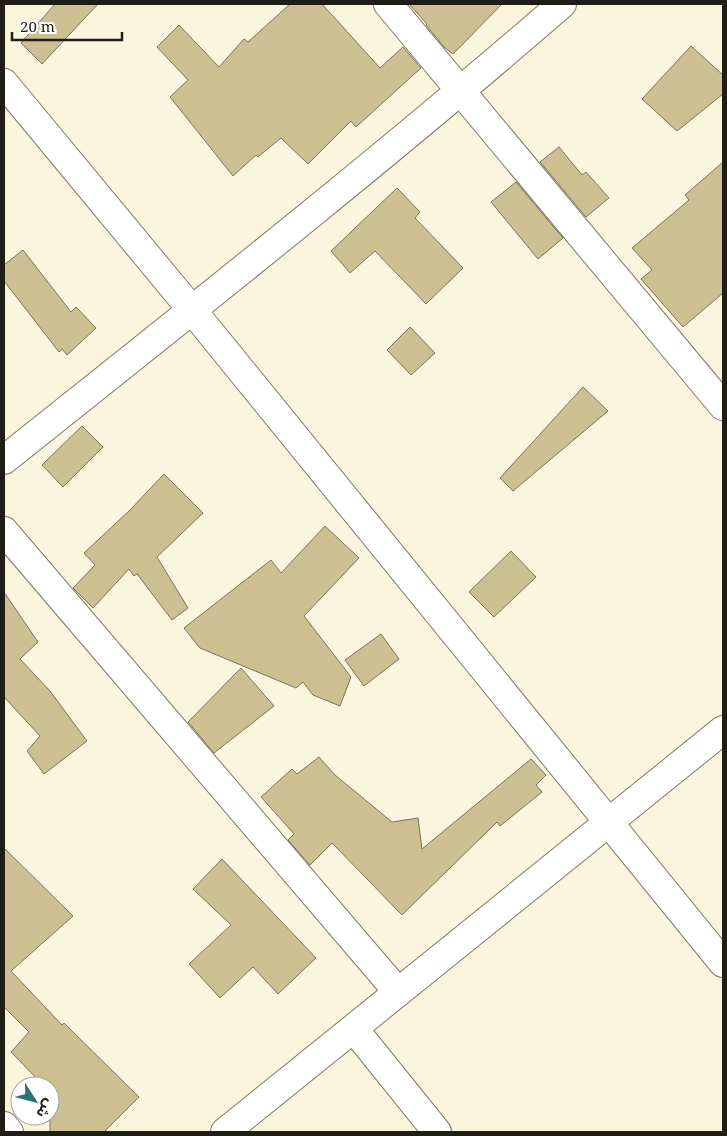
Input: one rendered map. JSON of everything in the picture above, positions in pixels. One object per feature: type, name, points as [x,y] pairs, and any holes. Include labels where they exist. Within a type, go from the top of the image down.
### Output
[{"type":"street","points":[[388,4],[723,406]]},
{"type":"street","points":[[4,460],[461,91],[562,4]]},
{"type":"street","points":[[4,83],[192,310],[723,963]]},
{"type":"street","points":[[4,532],[398,992]]},
{"type":"street","points":[[225,1132],[723,730]]},
{"type":"street","points":[[354,1029],[437,1132]]},
{"type":"street","points":[[4,1126],[9,1132]]},
{"type":"building","points":[[55,4],[98,4],[42,64],[21,43]]},
{"type":"building","points":[[290,4],[322,4],[380,68],[403,47],[421,68],[356,127],[351,121],[308,164],[281,138],[258,157],[256,155],[233,176],[170,97],[188,80],[157,47],[179,25],[219,67],[244,39],[248,42]]},
{"type":"building","points":[[409,4],[502,4],[453,54],[444,47]]},
{"type":"building","points":[[691,46],[723,75],[723,94],[677,131],[642,99]]},
{"type":"building","points":[[559,147],[582,175],[586,172],[609,198],[586,217],[540,162]]},
{"type":"building","points":[[723,162],[723,293],[683,327],[641,279],[652,270],[632,248],[689,200],[685,195]]},
{"type":"building","points":[[516,182],[563,238],[538,259],[491,202]]},
{"type":"building","points":[[397,188],[420,212],[415,218],[463,268],[426,304],[375,251],[350,273],[331,251]]},
{"type":"building","points":[[23,250],[71,312],[76,307],[96,328],[67,355],[62,349],[59,352],[4,281],[4,265]]},
{"type":"building","points":[[410,327],[435,353],[411,375],[387,350]]},
{"type":"building","points":[[583,387],[608,411],[513,491],[500,478]]},
{"type":"building","points":[[82,426],[103,447],[63,487],[42,465]]},
{"type":"building","points":[[164,474],[203,513],[157,557],[188,608],[172,620],[137,574],[134,576],[129,569],[93,608],[73,588],[95,565],[84,553],[130,510]]},
{"type":"building","points":[[325,526],[359,558],[304,616],[351,677],[340,706],[313,695],[303,682],[296,688],[200,648],[184,628],[271,560],[281,573]]},
{"type":"building","points":[[511,551],[536,577],[494,617],[469,592]]},
{"type":"building","points":[[4,592],[38,642],[20,659],[50,691],[87,741],[44,774],[27,751],[40,736],[4,697]]},
{"type":"building","points":[[381,634],[399,659],[364,686],[345,660]]},
{"type":"building","points":[[241,668],[274,706],[214,753],[188,722]]},
{"type":"building","points":[[319,757],[335,775],[392,822],[418,818],[422,849],[531,759],[546,775],[536,785],[542,792],[500,826],[497,822],[402,915],[332,843],[310,865],[288,840],[294,834],[261,797],[292,769],[297,774]]},
{"type":"building","points":[[4,848],[73,916],[11,971],[62,1025],[64,1023],[139,1097],[104,1132],[50,1132],[50,1126],[60,1126],[60,1076],[34,1076],[11,1052],[29,1032],[4,1007]]},
{"type":"building","points":[[222,859],[316,958],[278,994],[253,967],[220,998],[189,964],[231,925],[193,889]]}]
